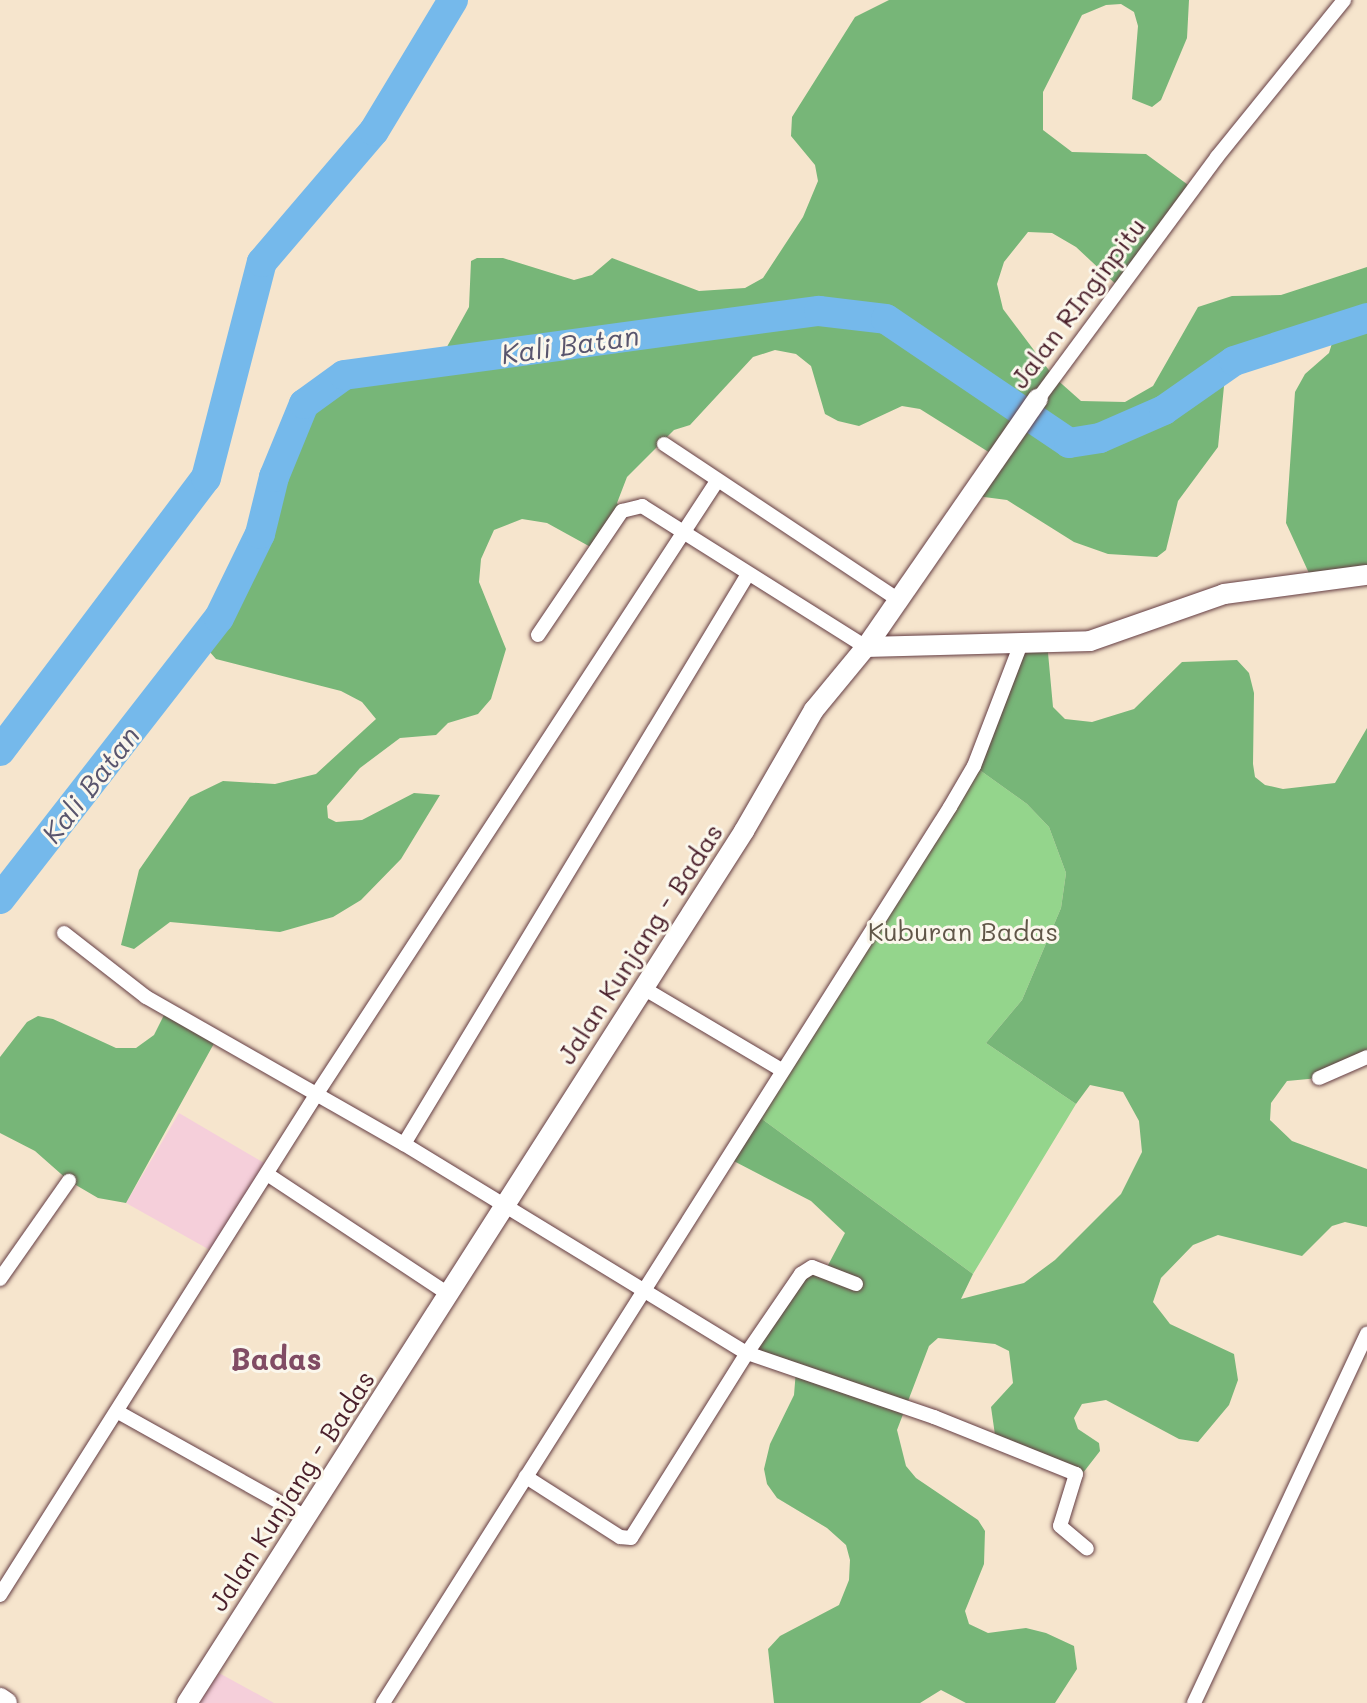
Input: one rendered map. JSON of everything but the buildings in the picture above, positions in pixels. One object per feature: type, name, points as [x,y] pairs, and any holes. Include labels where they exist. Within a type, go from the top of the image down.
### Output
[{"type":"main road","name":"Jalan RInginpitu","points":[[866,647],[995,456],[1038,399]]},
{"type":"main road","points":[[866,647],[1090,641],[1224,594],[1367,575]]},
{"type":"main road","name":"Jalan Kunjang - Badas","points":[[187,1703],[450,1295],[814,710],[866,647]]},
{"type":"main road","points":[[0,1699],[6,1703]]},
{"type":"street","name":"Jalan RInginpitu","points":[[1038,399],[1217,157],[1344,0]]},
{"type":"street","points":[[664,444],[897,599]]},
{"type":"street","points":[[0,1595],[316,1095],[717,481]]},
{"type":"street","points":[[538,635],[622,511],[642,506],[866,647]]},
{"type":"street","points":[[404,1144],[748,574]]},
{"type":"street","points":[[383,1703],[646,1289],[780,1069],[974,766],[1022,641]]},
{"type":"street","points":[[64,933],[127,984],[404,1144],[747,1353],[934,1417],[1076,1474],[1060,1526],[1087,1549]]},
{"type":"street","points":[[643,988],[780,1069]]},
{"type":"street","points":[[1319,1078],[1367,1057]]},
{"type":"street","points":[[267,1174],[450,1295]]},
{"type":"street","points":[[0,1279],[69,1181]]},
{"type":"street","points":[[526,1477],[620,1537],[631,1538],[747,1353],[801,1274],[812,1267],[856,1284]]},
{"type":"street","points":[[1194,1703],[1367,1333]]},
{"type":"street","points":[[118,1412],[306,1517]]},
{"type":"shaded area","points":[[179,1113],[271,1167],[217,1254],[126,1203]]},
{"type":"shaded area","points":[[219,1673],[274,1703],[199,1703]]},
{"type":"green space","points":[[889,0],[1189,0],[1187,38],[1161,100],[1152,107],[1132,99],[1138,26],[1134,12],[1121,4],[1106,5],[1082,15],[1043,92],[1043,130],[1072,152],[1146,154],[1195,190],[1121,289],[1076,247],[1052,233],[1028,232],[1004,262],[997,284],[1003,309],[1054,377],[1081,401],[1125,402],[1153,386],[1198,307],[1232,296],[1281,295],[1367,267],[1367,575],[1313,582],[1286,523],[1295,392],[1305,374],[1329,353],[1333,340],[1322,331],[1226,366],[1218,447],[1178,501],[1166,550],[1157,557],[1108,554],[1074,542],[1007,500],[969,495],[995,456],[920,409],[902,406],[859,426],[838,421],[825,414],[811,366],[796,354],[775,350],[753,357],[690,425],[674,430],[627,477],[617,503],[622,511],[596,550],[547,523],[522,519],[494,530],[481,559],[479,582],[506,649],[491,699],[478,714],[448,723],[436,735],[400,738],[360,768],[327,806],[328,818],[336,822],[362,820],[414,793],[440,795],[401,859],[361,900],[333,917],[280,932],[170,922],[134,949],[121,945],[139,870],[190,797],[223,781],[275,784],[316,774],[376,719],[362,702],[341,691],[216,659],[201,642],[219,618],[259,534],[274,477],[304,404],[344,375],[438,363],[469,307],[471,261],[477,258],[503,258],[574,280],[592,275],[612,258],[699,291],[745,288],[763,278],[803,217],[818,181],[815,165],[791,136],[792,117],[855,17]]},
{"type":"green space","points":[[1022,641],[1047,642],[1053,707],[1065,719],[1092,722],[1134,709],[1182,662],[1237,660],[1249,673],[1254,693],[1253,764],[1255,777],[1265,785],[1283,789],[1335,783],[1367,728],[1367,1057],[1319,1078],[1287,1081],[1271,1103],[1270,1120],[1292,1141],[1367,1169],[1367,1227],[1345,1222],[1332,1226],[1302,1256],[1218,1235],[1193,1245],[1161,1278],[1153,1302],[1170,1324],[1234,1354],[1238,1380],[1229,1405],[1198,1442],[1179,1439],[1106,1400],[1082,1404],[1074,1418],[1078,1429],[1099,1443],[1100,1451],[1079,1478],[996,1442],[991,1407],[1013,1383],[1009,1351],[995,1344],[938,1338],[929,1346],[897,1430],[906,1466],[916,1478],[978,1520],[985,1531],[984,1564],[965,1611],[969,1624],[988,1633],[1026,1628],[1046,1633],[1074,1646],[1077,1669],[1055,1703],[966,1703],[941,1690],[920,1703],[774,1703],[768,1649],[780,1636],[839,1605],[849,1580],[850,1560],[846,1545],[827,1528],[777,1498],[767,1484],[764,1469],[770,1444],[794,1395],[796,1370],[747,1353],[801,1274],[826,1269],[845,1233],[811,1201],[726,1157],[754,1113],[973,1274],[961,1299],[1024,1283],[1055,1260],[1121,1194],[1142,1152],[1139,1121],[1123,1092],[1090,1085],[1076,1104],[986,1043],[1022,1000],[1061,908],[1066,873],[1049,827],[1027,804],[974,766]]},
{"type":"green space","name":"Kuburan Badas","points":[[974,766],[1027,804],[1049,827],[1066,873],[1061,908],[1022,1000],[986,1043],[1076,1104],[973,1274],[754,1113]]},
{"type":"green space","points":[[167,1009],[217,1038],[126,1203],[98,1198],[69,1181],[35,1151],[0,1133],[0,1057],[27,1022],[38,1016],[53,1019],[116,1048],[136,1048],[154,1035]]},
{"type":"waterway","points":[[0,751],[206,478],[262,262],[374,131],[453,0]]},
{"type":"waterway","name":"Kali Batan","points":[[0,899],[219,618],[260,534],[274,477],[304,404],[344,375],[819,311],[886,319],[1069,443],[1100,438],[1164,410],[1234,361],[1367,318]]},
{"type":"district","name":"Badas","points":[[276,1358]]}]
